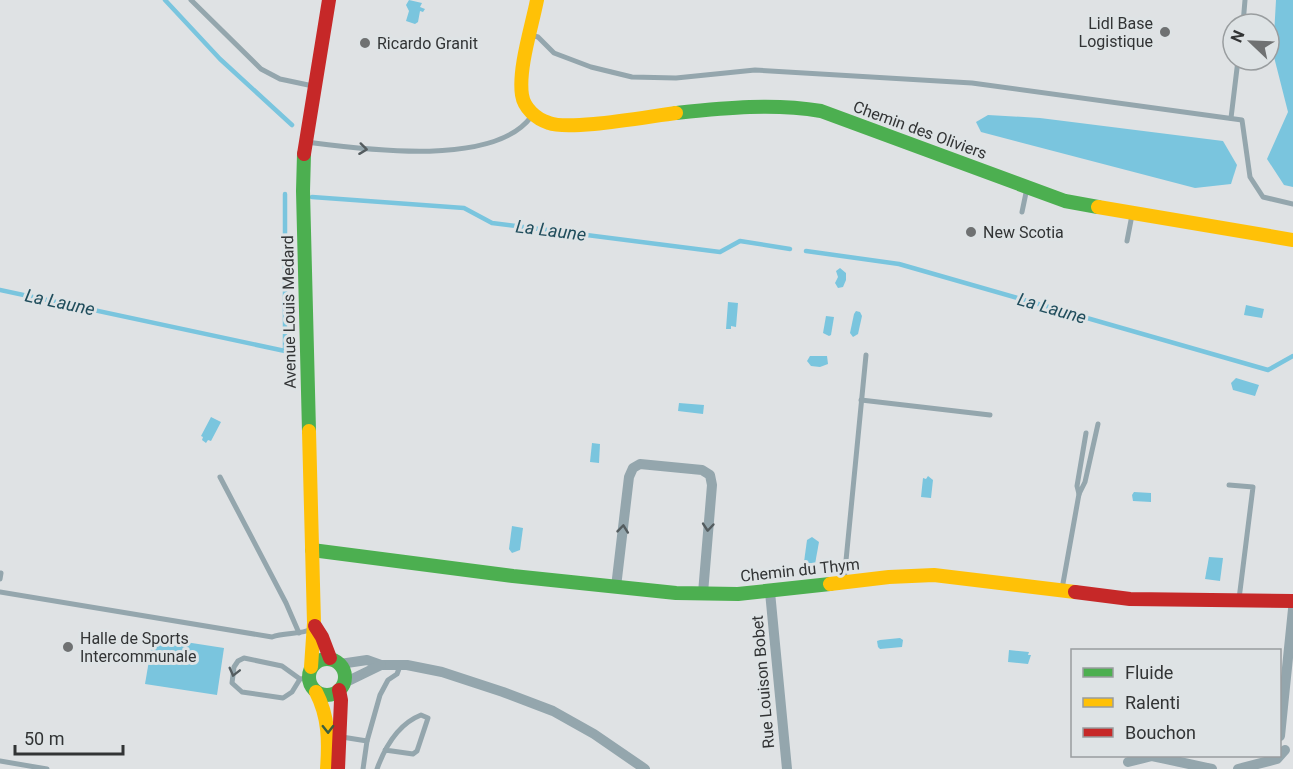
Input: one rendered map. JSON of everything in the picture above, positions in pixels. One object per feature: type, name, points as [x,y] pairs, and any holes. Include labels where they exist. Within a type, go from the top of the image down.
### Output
[{"type":"street","name":"Avenue Louis Medard","points":[[306,674],[315,626],[303,190],[305,142],[329,0]]},
{"type":"street","points":[[532,114],[522,97],[521,77],[537,0]]},
{"type":"street","name":"Chemin des Oliviers","points":[[532,114],[550,124],[577,125],[745,106],[799,107],[821,111],[1065,201],[1293,240]]},
{"type":"street","points":[[616,587],[629,477],[633,468],[640,464],[702,470],[710,475],[712,485],[703,593]]},
{"type":"street","name":"Chemin du Thym","points":[[312,550],[513,576],[703,593],[770,592],[897,576],[934,575],[1130,598],[1293,601]]},
{"type":"street","name":"Rue Louison Bobet","points":[[770,592],[787,769]]},
{"type":"street","points":[[1281,727],[1293,609]]},
{"type":"street","name":"Avenue Louis Medard","points":[[315,626],[335,661]]},
{"type":"street","points":[[327,769],[327,719],[323,704],[309,683],[306,674],[320,659],[367,660],[381,665],[442,672],[502,692],[553,711],[594,734],[645,769]]},
{"type":"street","points":[[335,661],[345,673],[341,700],[338,769]]},
{"type":"street","points":[[316,692],[331,694],[381,665]]},
{"type":"street","points":[[1238,769],[1277,759],[1289,753]]},
{"type":"street","points":[[1128,762],[1148,757]]},
{"type":"street","points":[[1157,757],[1212,769]]},
{"type":"lane","points":[[191,0],[261,69],[280,79],[313,86]]},
{"type":"lane","points":[[529,34],[538,37],[554,53],[591,67],[632,77],[676,78],[755,70],[972,83],[1242,120],[1250,177],[1263,197],[1293,204]]},
{"type":"lane","points":[[1231,118],[1237,72]]},
{"type":"lane","points":[[305,142],[378,151],[450,150],[489,143],[513,131],[532,114]]},
{"type":"lane","points":[[1022,212],[1027,187]]},
{"type":"lane","points":[[1127,241],[1132,213]]},
{"type":"lane","points":[[844,582],[866,355]]},
{"type":"lane","points":[[861,400],[990,416]]},
{"type":"lane","points":[[1061,590],[1079,494],[1085,483],[1098,424]]},
{"type":"lane","points":[[1079,494],[1077,486],[1086,433]]},
{"type":"lane","points":[[220,477],[286,603],[299,633]]},
{"type":"lane","points":[[1229,485],[1252,487],[1239,600]]},
{"type":"lane","points":[[0,592],[272,637],[283,633],[305,633],[315,626]]},
{"type":"lane","points":[[244,658],[306,674],[292,692],[283,698],[242,692],[232,683],[234,667],[244,658]]},
{"type":"lane","points":[[363,769],[367,741],[380,696],[388,680],[397,674],[400,666]]},
{"type":"lane","points":[[377,769],[385,750],[397,732],[412,718],[421,715],[428,718],[417,751],[413,754],[385,750]]},
{"type":"lane","points":[[339,737],[367,741]]},
{"type":"lane","points":[[0,761],[46,769]]},
{"type":"water","points":[[409,0],[422,3],[420,7],[425,9],[423,12],[420,11],[418,22],[415,24],[406,21],[409,11],[406,5]]},
{"type":"water","points":[[1276,0],[1293,0],[1293,187],[1284,185],[1267,159],[1288,112],[1278,72],[1281,72],[1281,12],[1275,12]]},
{"type":"water","points":[[988,115],[1040,118],[1223,141],[1237,165],[1231,184],[1195,188],[981,132],[976,122]]},
{"type":"water","points":[[840,268],[846,273],[846,280],[843,287],[838,288],[835,283],[838,277],[836,271]]},
{"type":"water","points":[[728,302],[738,303],[736,327],[731,326],[731,329],[726,329]]},
{"type":"water","points":[[1246,305],[1264,309],[1262,318],[1244,315]]},
{"type":"water","points":[[856,311],[862,316],[858,334],[853,337],[850,333]]},
{"type":"water","points":[[826,316],[834,317],[829,336],[823,333]]},
{"type":"water","points":[[810,356],[827,356],[828,364],[820,367],[811,366],[807,361]]},
{"type":"water","points":[[1236,378],[1259,385],[1255,396],[1233,390],[1231,383]]},
{"type":"water","points":[[679,403],[704,405],[703,414],[678,411]]},
{"type":"water","points":[[211,417],[221,422],[211,441],[208,440],[206,443],[201,436]]},
{"type":"water","points":[[592,443],[600,444],[599,463],[590,462]]},
{"type":"water","points":[[928,476],[933,480],[931,498],[921,497],[923,478],[926,479]]},
{"type":"water","points":[[1134,492],[1151,493],[1151,502],[1133,501]]},
{"type":"water","points":[[512,526],[523,528],[520,550],[512,553],[509,549]]},
{"type":"water","points":[[812,537],[819,542],[815,564],[804,562],[807,540]]},
{"type":"water","points":[[1209,557],[1223,558],[1220,581],[1205,579]]},
{"type":"water","points":[[153,637],[224,648],[217,695],[145,684]]},
{"type":"water","points":[[900,638],[903,640],[902,647],[880,649],[878,647],[877,641]]},
{"type":"water","points":[[1009,650],[1029,652],[1028,655],[1031,655],[1028,664],[1008,662]]},
{"type":"waterway","points":[[165,0],[220,59],[292,125]]},
{"type":"waterway","name":"La Laune","points":[[0,290],[285,351],[285,194]]},
{"type":"waterway","name":"La Laune","points":[[312,197],[464,208],[492,223],[720,252],[740,241],[790,249]]},
{"type":"waterway","name":"La Laune","points":[[806,251],[899,264],[1268,370],[1293,356]]},
{"type":"traffic: fast","points":[[676,113],[767,107],[821,111],[1065,201],[1098,207]]},
{"type":"traffic: fast","points":[[304,154],[309,431]]},
{"type":"traffic: fast","points":[[312,550],[513,576],[676,593],[738,594],[830,584]]},
{"type":"traffic: fast","points":[[327,659],[340,664],[345,677],[340,690],[327,695],[314,690],[309,677],[314,664],[327,659]]},
{"type":"traffic: slow","points":[[537,0],[521,85],[523,100],[535,116],[549,123],[574,125],[676,113]]},
{"type":"traffic: slow","points":[[1098,207],[1293,240]]},
{"type":"traffic: slow","points":[[309,431],[314,623],[311,667]]},
{"type":"traffic: slow","points":[[830,584],[889,577],[934,575],[1075,592]]},
{"type":"traffic: slow","points":[[316,692],[327,730],[327,769]]},
{"type":"traffic: jam","points":[[304,154],[329,0]]},
{"type":"traffic: jam","points":[[1075,592],[1130,599],[1293,601]]},
{"type":"traffic: jam","points":[[315,626],[330,658]]},
{"type":"traffic: jam","points":[[338,769],[341,700],[339,690]]},
{"type":"place","name":"Lidl Base Logistique","points":[[1165,32]]},
{"type":"place","name":"Ricardo Granit","points":[[365,43]]},
{"type":"place","name":"New Scotia","points":[[971,232]]},
{"type":"place","name":"Halle de Sports Intercommunale","points":[[68,647]]}]
